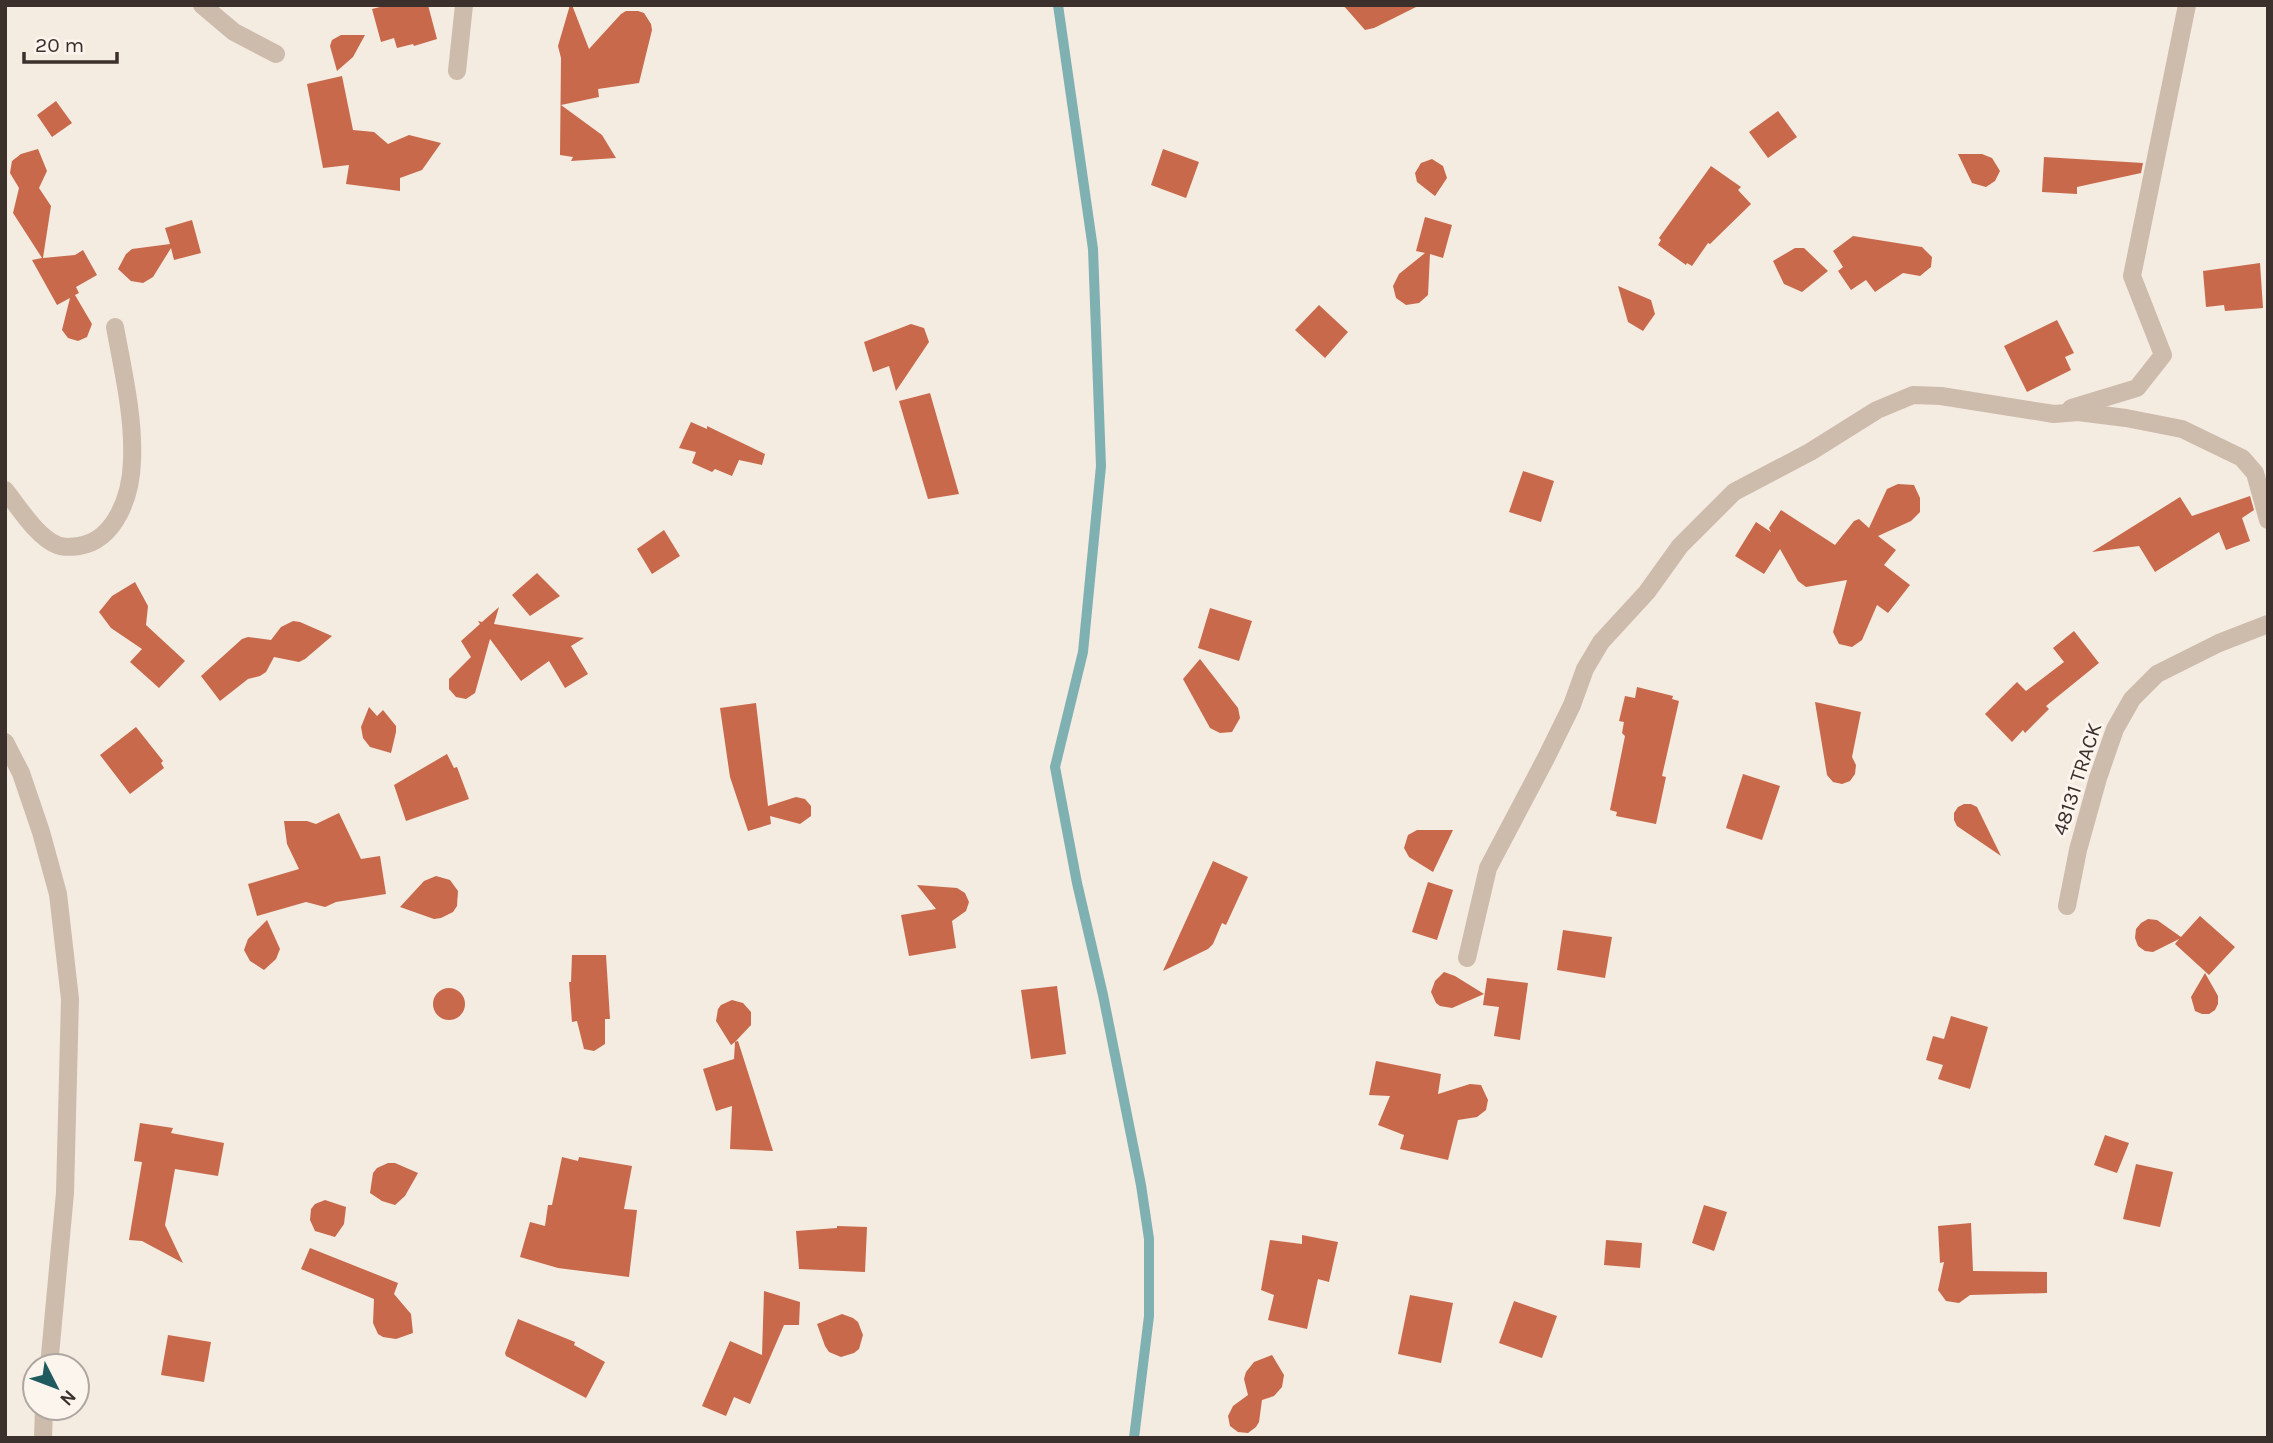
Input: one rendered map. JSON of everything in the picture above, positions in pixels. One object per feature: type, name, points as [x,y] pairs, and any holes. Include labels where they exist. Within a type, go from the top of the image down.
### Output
[{"type":"street","points":[[202,5],[234,32],[276,54]]},
{"type":"street","points":[[457,71],[464,5]]},
{"type":"street","points":[[2054,414],[2137,388],[2163,355],[2132,276],[2187,5]]},
{"type":"street","points":[[5,490],[41,533],[57,545],[70,547],[88,544],[104,535],[118,516],[129,488],[132,462],[130,410],[115,327]]},
{"type":"street","points":[[1466,958],[1488,868],[1572,705],[1586,669],[1601,642],[1647,592],[1680,545],[1734,492],[1810,452],[1877,410],[1913,395],[1972,399],[2054,414],[2078,412],[2182,429],[2242,458],[2255,473],[2268,520]]},
{"type":"street","name":"48131 TRACK","points":[[2067,906],[2078,850],[2098,778],[2115,729],[2132,699],[2157,674],[2219,643],[2268,624]]},
{"type":"street","points":[[5,741],[21,773],[58,894],[69,999],[65,1192],[50,1352]]},
{"type":"building","points":[[388,5],[428,5],[437,39],[397,48],[394,38],[381,42],[372,9]]},
{"type":"building","points":[[570,5],[589,49],[626,11],[644,13],[651,24],[652,30],[639,83],[598,89],[599,97],[561,105],[602,135],[616,158],[571,161],[573,157],[560,155],[561,58],[558,46]]},
{"type":"building","points":[[1343,5],[1420,5],[1365,30]]},
{"type":"building","points":[[341,35],[365,35],[353,57],[337,71],[330,46],[332,40]]},
{"type":"building","points":[[342,76],[353,130],[374,132],[388,144],[409,135],[441,143],[422,170],[400,178],[400,191],[346,184],[349,165],[323,168],[307,84]]},
{"type":"building","points":[[56,101],[72,123],[52,137],[37,115]]},
{"type":"building","points":[[1778,111],[1797,137],[1768,158],[1749,132]]},
{"type":"building","points":[[38,149],[47,171],[39,188],[51,206],[43,258],[75,255],[83,250],[97,275],[76,287],[79,293],[75,295],[92,324],[87,337],[78,341],[68,338],[62,330],[70,298],[57,305],[32,260],[42,258],[13,213],[19,188],[10,173],[12,161],[21,154]]},
{"type":"building","points":[[1163,149],[1199,162],[1186,198],[1151,185]]},
{"type":"building","points":[[1958,154],[1982,154],[1992,158],[2000,171],[1995,181],[1986,187],[1972,183]]},
{"type":"building","points":[[2044,157],[2143,163],[2141,173],[2077,187],[2077,194],[2042,192]]},
{"type":"building","points":[[1432,159],[1443,166],[1447,178],[1435,196],[1417,182],[1415,173],[1421,163]]},
{"type":"building","points":[[1711,166],[1741,187],[1738,190],[1751,204],[1708,243],[1692,266],[1687,263],[1686,265],[1658,245],[1661,240],[1659,238]]},
{"type":"building","points":[[1425,217],[1452,225],[1443,258],[1430,254],[1428,295],[1419,303],[1406,305],[1396,298],[1393,286],[1399,274],[1425,253],[1416,251]]},
{"type":"building","points":[[192,220],[201,253],[174,260],[171,248],[153,277],[143,283],[131,281],[118,269],[132,249],[170,244],[165,228]]},
{"type":"building","points":[[1853,236],[1922,247],[1932,257],[1931,267],[1920,276],[1903,273],[1875,292],[1866,280],[1851,290],[1838,271],[1843,267],[1833,251]]},
{"type":"building","points":[[1795,248],[1804,248],[1828,271],[1802,292],[1784,284],[1773,261]]},
{"type":"building","points":[[2260,263],[2263,308],[2225,311],[2224,305],[2206,307],[2203,271]]},
{"type":"building","points":[[1618,286],[1651,300],[1655,314],[1643,331],[1628,322]]},
{"type":"building","points":[[1319,305],[1348,332],[1325,358],[1295,330]]},
{"type":"building","points":[[2057,320],[2074,353],[2065,357],[2071,370],[2027,392],[2004,346]]},
{"type":"building","points":[[911,324],[924,328],[929,342],[896,391],[889,366],[873,372],[864,342]]},
{"type":"building","points":[[930,393],[959,494],[928,499],[899,401]]},
{"type":"building","points":[[691,422],[707,429],[707,426],[765,454],[762,465],[739,460],[732,476],[715,469],[712,472],[692,463],[696,452],[679,448]]},
{"type":"building","points":[[1523,471],[1554,481],[1541,522],[1509,512]]},
{"type":"building","points":[[1898,484],[1914,485],[1920,498],[1920,512],[1911,521],[1878,536],[1896,550],[1884,565],[1910,585],[1888,613],[1877,605],[1862,640],[1852,647],[1839,644],[1833,632],[1847,580],[1806,587],[1798,581],[1780,549],[1764,574],[1735,556],[1756,522],[1771,532],[1769,528],[1781,510],[1835,545],[1854,521],[1859,519],[1869,528],[1887,489]]},
{"type":"building","points":[[2250,496],[2254,510],[2242,518],[2250,541],[2226,550],[2219,532],[2155,572],[2139,546],[2092,552],[2180,497],[2192,516]]},
{"type":"building","points":[[664,530],[680,556],[652,574],[637,549]]},
{"type":"building","points":[[537,573],[560,596],[530,616],[512,595]]},
{"type":"building","points":[[135,582],[148,606],[146,625],[185,661],[159,688],[130,662],[142,649],[111,628],[99,612],[112,596]]},
{"type":"building","points":[[499,607],[494,624],[584,638],[571,646],[588,674],[565,688],[549,661],[521,681],[490,639],[475,693],[466,699],[456,697],[449,689],[449,679],[471,657],[461,641],[480,624],[478,621],[482,622]]},
{"type":"building","points":[[1210,608],[1252,621],[1239,661],[1198,648]]},
{"type":"building","points":[[293,621],[332,636],[299,662],[274,657],[266,672],[248,679],[220,701],[201,676],[242,639],[248,637],[271,640],[281,627]]},
{"type":"building","points":[[2074,631],[2099,663],[2046,706],[2049,709],[2012,742],[1985,714],[2017,682],[2026,691],[2064,662],[2053,648]]},
{"type":"building","points":[[1200,659],[1238,708],[1240,718],[1232,732],[1220,733],[1210,728],[1183,679]]},
{"type":"building","points":[[1637,687],[1673,696],[1672,699],[1679,701],[1662,776],[1666,777],[1656,824],[1616,816],[1617,812],[1610,810],[1625,736],[1622,733],[1624,722],[1619,721],[1625,696],[1635,698]]},
{"type":"building","points":[[1815,702],[1861,712],[1852,757],[1856,765],[1855,774],[1850,781],[1842,784],[1833,782],[1827,775]]},
{"type":"building","points":[[756,703],[768,806],[796,797],[805,799],[811,806],[811,816],[800,824],[770,816],[771,824],[748,831],[730,777],[720,708]]},
{"type":"building","points":[[369,707],[377,716],[383,710],[396,726],[391,753],[370,747],[363,738],[361,727]]},
{"type":"building","points":[[136,727],[163,761],[161,763],[164,768],[130,794],[100,755]]},
{"type":"building","points":[[447,754],[454,768],[457,767],[469,799],[406,821],[394,785]]},
{"type":"building","points":[[1743,774],[1780,786],[1762,840],[1726,828]]},
{"type":"building","points":[[1964,804],[1977,807],[2001,856],[1957,826],[1954,813]]},
{"type":"building","points":[[339,813],[361,859],[380,856],[386,894],[336,902],[325,907],[306,902],[257,916],[248,884],[299,869],[287,844],[284,821],[307,821],[316,824]]},
{"type":"building","points":[[1417,830],[1453,830],[1433,872],[1409,857],[1404,848],[1408,835]]},
{"type":"building","points":[[1213,861],[1248,877],[1226,925],[1222,923],[1213,944],[1163,971]]},
{"type":"building","points":[[436,876],[450,880],[458,891],[457,906],[453,912],[434,919],[400,907],[424,881]]},
{"type":"building","points":[[1428,882],[1453,890],[1437,940],[1412,932]]},
{"type":"building","points":[[917,885],[957,888],[965,893],[969,902],[966,911],[952,921],[956,948],[909,956],[901,915],[936,909]]},
{"type":"building","points":[[2200,916],[2235,947],[2209,975],[2175,944],[2179,939],[2153,952],[2138,946],[2136,929],[2148,919],[2157,920],[2181,937]]},
{"type":"building","points":[[267,920],[280,949],[276,959],[264,970],[250,961],[244,950],[248,939]]},
{"type":"building","points":[[1563,930],[1612,937],[1605,978],[1557,970]]},
{"type":"building","points":[[572,955],[606,955],[610,1019],[605,1019],[605,1044],[594,1051],[584,1049],[577,1021],[572,1022],[569,982]]},
{"type":"building","points":[[1444,972],[1484,994],[1452,1008],[1440,1006],[1431,992],[1435,981]]},
{"type":"building","points":[[2205,973],[2218,996],[2215,1010],[2209,1014],[2195,1011],[2191,997]]},
{"type":"building","points":[[1487,978],[1528,983],[1520,1040],[1494,1036],[1499,1007],[1483,1005]]},
{"type":"building","points":[[1057,986],[1066,1054],[1031,1059],[1021,990]]},
{"type":"building","points":[[449,988],[460,993],[465,1004],[460,1015],[449,1020],[438,1015],[433,1004],[438,993]]},
{"type":"building","points":[[732,1000],[743,1003],[751,1012],[751,1025],[731,1045],[716,1021],[721,1005]]},
{"type":"building","points":[[1951,1016],[1988,1027],[1970,1089],[1938,1079],[1943,1065],[1926,1060],[1933,1036],[1944,1039]]},
{"type":"building","points":[[738,1041],[773,1151],[730,1149],[732,1106],[716,1111],[703,1069],[734,1059],[735,1042]]},
{"type":"building","points":[[1376,1061],[1441,1074],[1438,1094],[1470,1084],[1481,1085],[1488,1100],[1486,1110],[1477,1117],[1458,1120],[1448,1160],[1400,1149],[1404,1135],[1378,1125],[1390,1096],[1369,1095]]},
{"type":"building","points":[[140,1123],[173,1128],[171,1133],[224,1143],[218,1176],[175,1169],[165,1225],[183,1263],[142,1241],[129,1240],[142,1162],[134,1161]]},
{"type":"building","points":[[2105,1135],[2129,1143],[2117,1173],[2094,1165]]},
{"type":"building","points":[[562,1157],[578,1161],[579,1157],[632,1166],[624,1209],[637,1210],[629,1277],[558,1268],[520,1257],[530,1222],[545,1226],[548,1205],[552,1205]]},
{"type":"building","points":[[388,1163],[395,1163],[418,1173],[405,1196],[395,1205],[370,1193],[373,1173]]},
{"type":"building","points":[[2136,1164],[2173,1172],[2160,1227],[2123,1219]]},
{"type":"building","points":[[325,1200],[346,1207],[344,1224],[335,1237],[315,1231],[310,1220],[311,1209]]},
{"type":"building","points":[[1704,1205],[1727,1212],[1714,1251],[1692,1243]]},
{"type":"building","points":[[1971,1223],[1973,1271],[2047,1272],[2047,1293],[1970,1295],[1959,1303],[1946,1301],[1938,1290],[1944,1262],[1940,1263],[1938,1226]]},
{"type":"building","points":[[837,1226],[867,1227],[865,1272],[799,1269],[796,1231]]},
{"type":"building","points":[[1302,1235],[1338,1242],[1329,1282],[1318,1279],[1307,1329],[1268,1320],[1274,1295],[1261,1290],[1270,1240],[1302,1244]]},
{"type":"building","points":[[1606,1240],[1642,1243],[1640,1268],[1604,1265]]},
{"type":"building","points":[[310,1248],[398,1283],[394,1294],[411,1314],[413,1333],[396,1339],[378,1334],[373,1323],[374,1299],[301,1269]]},
{"type":"building","points":[[764,1291],[800,1302],[799,1325],[784,1325],[750,1404],[734,1397],[726,1416],[702,1406],[730,1341],[762,1355]]},
{"type":"building","points":[[1410,1295],[1453,1303],[1441,1363],[1398,1354]]},
{"type":"building","points":[[1514,1301],[1557,1316],[1542,1358],[1499,1343]]},
{"type":"building","points":[[842,1314],[858,1322],[863,1335],[859,1349],[841,1357],[829,1352],[817,1324]]},
{"type":"building","points":[[518,1319],[575,1342],[574,1345],[605,1362],[586,1398],[506,1356]]},
{"type":"building","points":[[168,1335],[211,1342],[204,1382],[161,1375]]},
{"type":"building","points":[[1272,1355],[1284,1375],[1282,1387],[1274,1396],[1262,1400],[1256,1427],[1248,1433],[1238,1432],[1230,1426],[1228,1416],[1233,1406],[1248,1395],[1244,1379],[1246,1372],[1254,1362]]},
{"type":"waterway","points":[[1058,5],[1093,249],[1101,466],[1083,652],[1055,767],[1141,1185],[1149,1239],[1149,1316],[1134,1438]]}]
